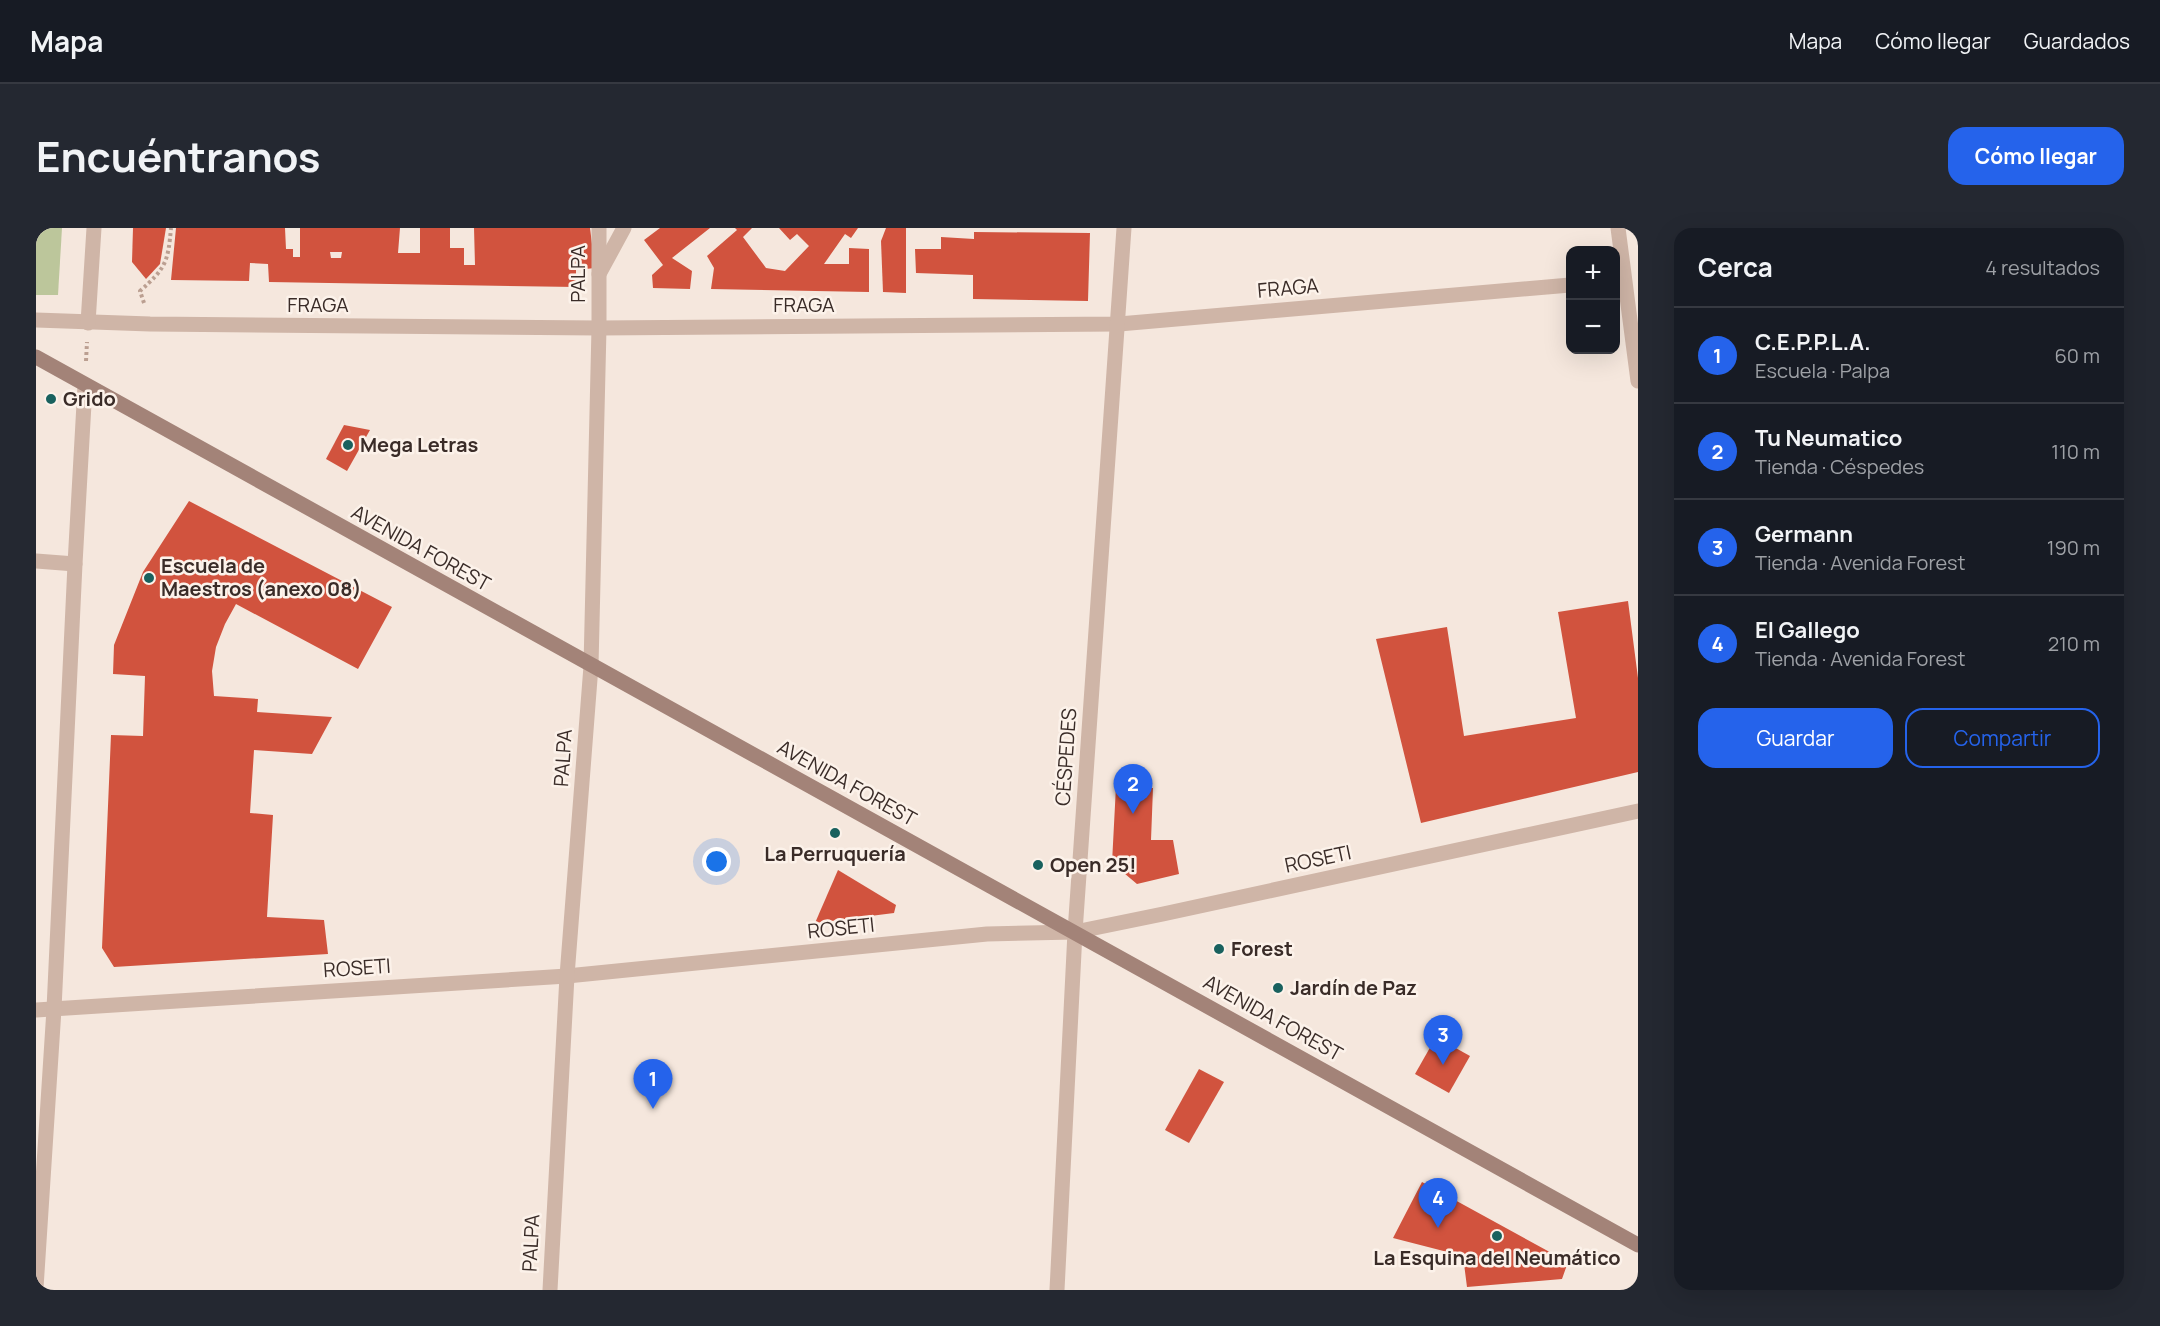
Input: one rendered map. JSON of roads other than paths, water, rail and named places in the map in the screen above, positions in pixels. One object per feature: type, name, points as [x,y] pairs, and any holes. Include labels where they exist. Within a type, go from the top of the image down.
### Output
[{"type":"main road","name":"AVENIDA FOREST","points":[[36,357],[1638,1245]]},
{"type":"street","points":[[88,323],[94,228]]},
{"type":"street","name":"PALPA","points":[[550,1290],[567,976],[591,666],[599,328],[599,228]]},
{"type":"street","points":[[599,274],[624,228]]},
{"type":"street","name":"CÉSPEDES","points":[[1057,1290],[1075,932],[1124,228]]},
{"type":"street","points":[[1618,228],[1627,279],[1638,381]]},
{"type":"street","name":"FRAGA","points":[[36,320],[88,323],[599,328],[1119,324],[1566,285]]},
{"type":"street","points":[[36,1288],[54,1009],[85,386]]},
{"type":"street","points":[[36,561],[75,564]]},
{"type":"street","name":"ROSETI","points":[[36,1010],[567,976],[987,934],[1075,932],[1163,915],[1638,811]]},
{"type":"place","name":"Grido","points":[[51,399]]},
{"type":"place","name":"Mega Letras","points":[[348,445]]},
{"type":"place","name":"Escuela de Maestros (anexo 08)","points":[[149,578]]},
{"type":"place","name":"Tu Neumatico","points":[[1133,814]]},
{"type":"place","name":"La Perruquería","points":[[835,833]]},
{"type":"place","name":"Open 25!","points":[[1038,865]]},
{"type":"place","name":"Forest","points":[[1219,949]]},
{"type":"place","name":"Jardín de Paz","points":[[1278,988]]},
{"type":"place","name":"Germann","points":[[1443,1065]]},
{"type":"place","name":"C.E.P.P.L.A.","points":[[653,1109]]},
{"type":"place","name":"El Gallego","points":[[1438,1228]]},
{"type":"place","name":"La Esquina del Neumático","points":[[1497,1236]]}]
